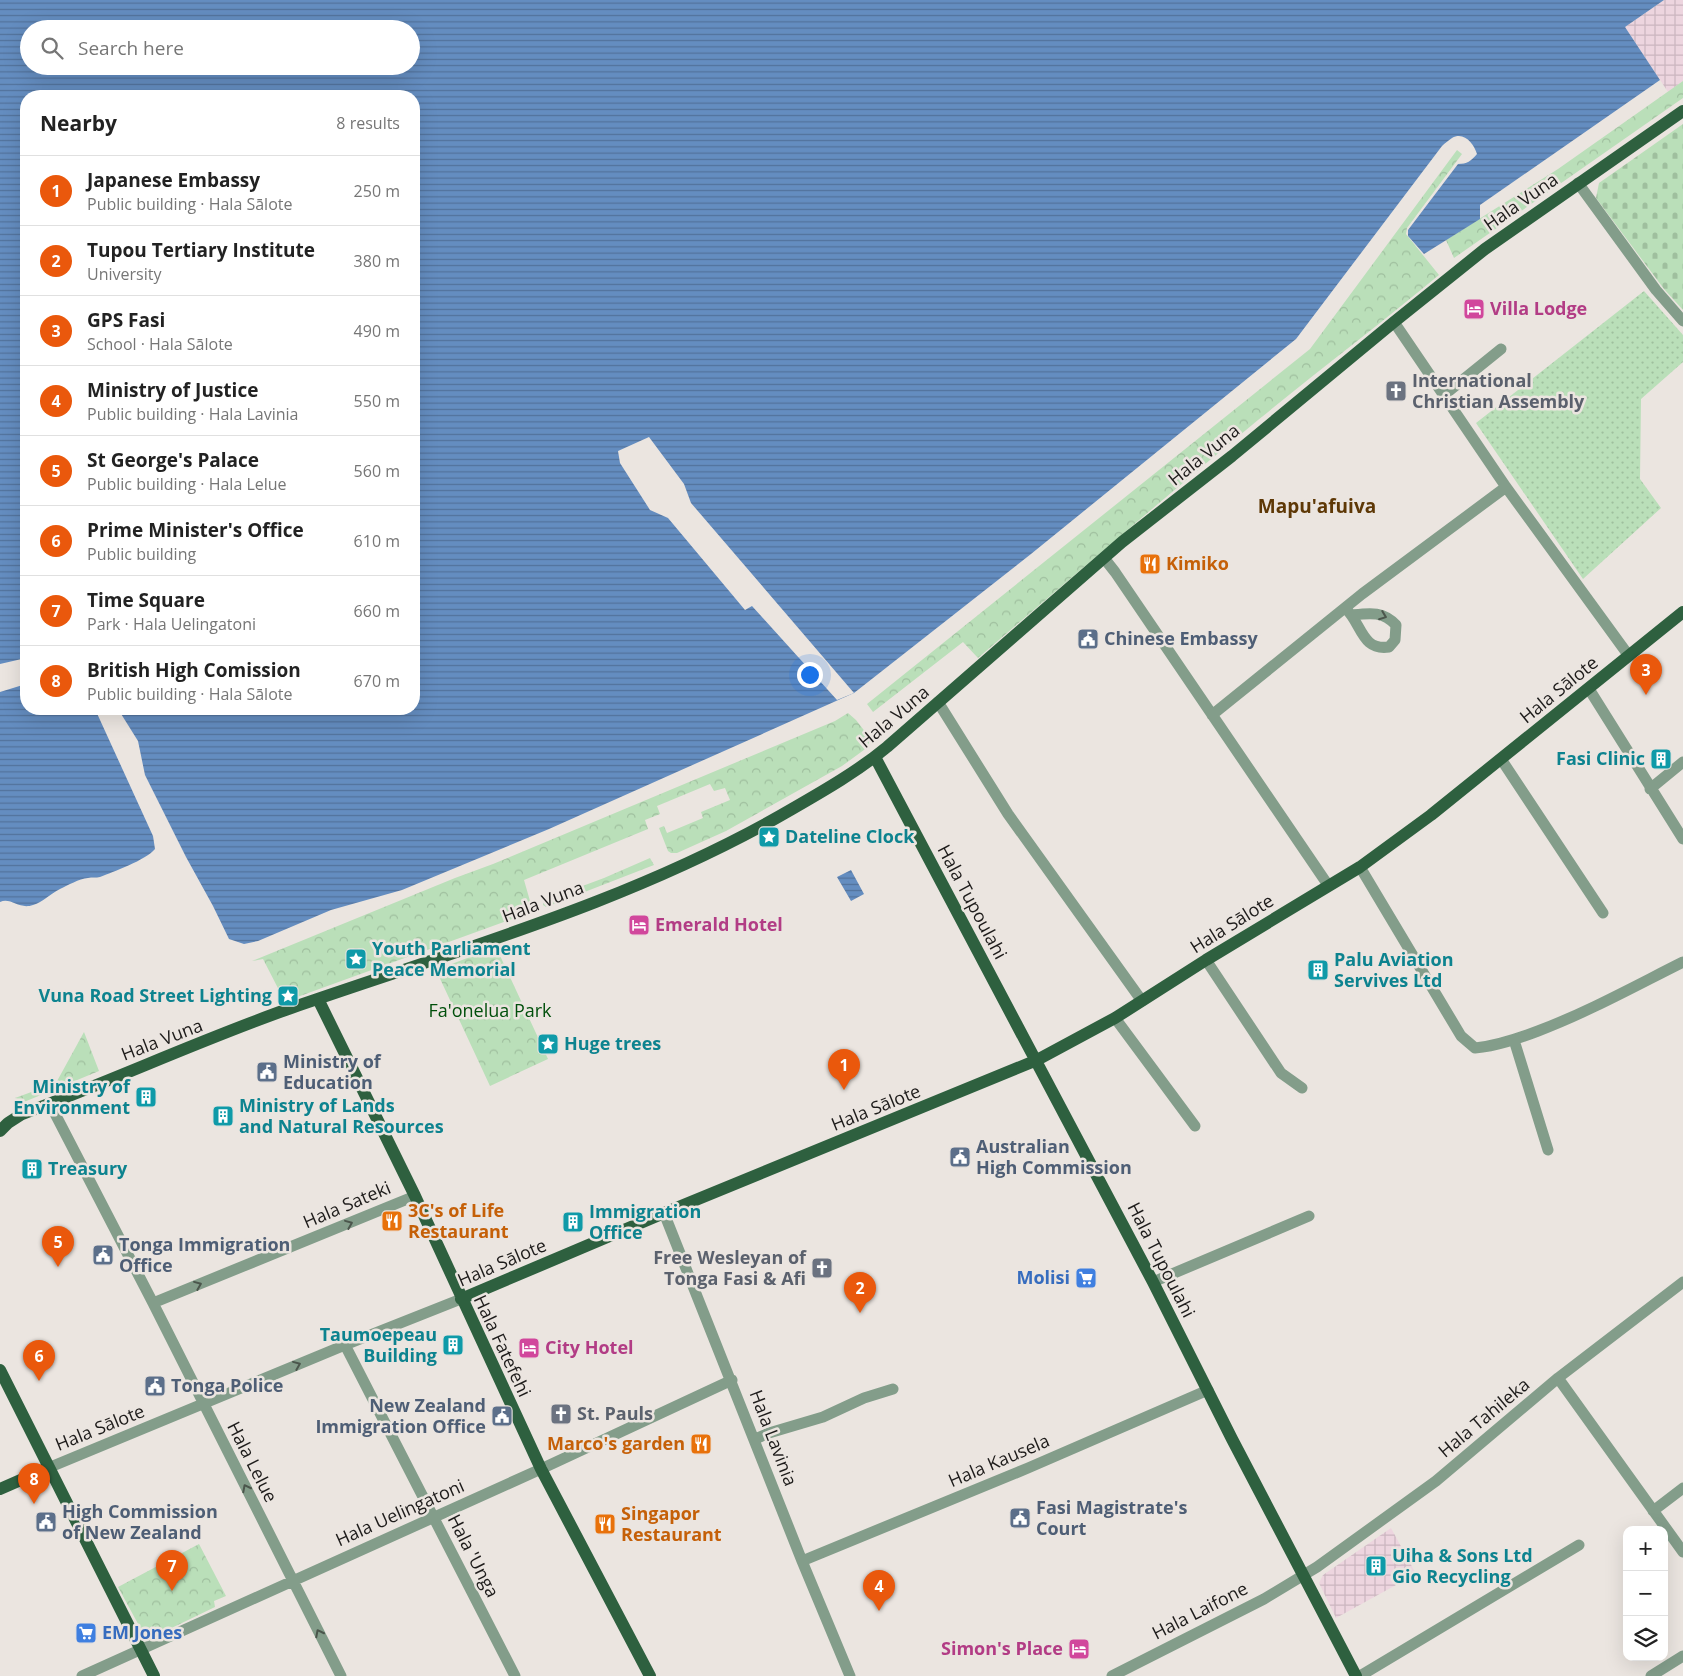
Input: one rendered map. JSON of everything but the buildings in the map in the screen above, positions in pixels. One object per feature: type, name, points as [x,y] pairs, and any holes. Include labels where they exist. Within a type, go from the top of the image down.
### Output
[{"type":"main road","name":"Hala Vuna","points":[[0,1131],[22,1114],[288,1009],[504,936],[670,871],[747,835],[813,797],[875,757],[1104,558],[1485,249],[1683,111]]},
{"type":"main road","name":"Hala Sālote","points":[[461,1299],[664,1213],[1037,1060],[1115,1018],[1206,960],[1360,867],[1431,816],[1683,612]]},
{"type":"main road","name":"Hala Tupoulahi","points":[[875,757],[1037,1060],[1356,1676]]},
{"type":"main road","name":"Hala Fatefehi","points":[[318,999],[414,1196],[541,1469],[650,1676]]},
{"type":"main road","points":[[0,1370],[154,1676]]},
{"type":"main road","name":"Hala Sālote","points":[[0,1489],[48,1468]]},
{"type":"street","points":[[1578,184],[1656,290],[1683,321]]},
{"type":"street","points":[[1394,322],[1506,487],[1629,656]]},
{"type":"street","points":[[1444,395],[1501,349]]},
{"type":"street","points":[[1212,715],[1348,612],[1506,487]]},
{"type":"street","points":[[1104,558],[1328,885]]},
{"type":"street","points":[[1589,689],[1683,839]]},
{"type":"street","points":[[938,702],[1008,814],[1142,1001]]},
{"type":"street","points":[[1501,759],[1603,913]]},
{"type":"street","points":[[1650,789],[1683,762]]},
{"type":"street","points":[[1360,867],[1461,1036],[1475,1048],[1494,1046],[1514,1040],[1568,1020],[1683,962]]},
{"type":"street","points":[[1206,960],[1281,1073],[1302,1088]]},
{"type":"street","points":[[1115,1018],[1195,1126]]},
{"type":"street","points":[[1514,1040],[1548,1150]]},
{"type":"street","name":"Hala Lelue","points":[[50,1104],[342,1676]]},
{"type":"street","name":"Hala Sateki","points":[[153,1303],[414,1196]]},
{"type":"street","name":"Hala Lavinia","points":[[664,1213],[732,1380],[802,1561],[850,1676]]},
{"type":"street","points":[[1153,1282],[1309,1216]]},
{"type":"street","name":"Hala Tahileka","points":[[1303,1576],[1436,1481],[1558,1378],[1683,1282]]},
{"type":"street","name":"Hala Sālote","points":[[48,1468],[461,1299]]},
{"type":"street","name":"Hala 'Unga","points":[[345,1345],[515,1676]]},
{"type":"street","points":[[1558,1378],[1683,1552]]},
{"type":"street","name":"Hala Uelingatoni","points":[[82,1676],[433,1516],[541,1469],[732,1380]]},
{"type":"street","points":[[755,1439],[769,1432],[823,1417],[864,1398],[893,1389]]},
{"type":"street","name":"Hala Kausela","points":[[802,1561],[1028,1468],[1208,1390]]},
{"type":"street","points":[[1652,1511],[1683,1488]]},
{"type":"street","points":[[1360,1676],[1579,1545]]},
{"type":"street","name":"Hala Laifone","points":[[1112,1676],[1264,1599],[1303,1576]]},
{"type":"street","points":[[1651,1676],[1683,1656]]},
{"type":"shaded area","points":[[1664,0],[1683,0],[1683,81],[1668,92],[1625,27]]},
{"type":"shaded area","points":[[1391,1528],[1416,1574],[1336,1618],[1319,1583],[1323,1575]]},
{"type":"green space","points":[[1683,81],[1683,98],[1454,258],[1446,240],[1558,169]]},
{"type":"green space","points":[[1683,124],[1683,310],[1664,289],[1596,198],[1599,183]]},
{"type":"green space","points":[[1457,150],[1462,154],[1407,228],[1406,234],[1439,275],[1258,420],[978,658],[963,642],[873,712],[867,704],[1310,349]]},
{"type":"green space","points":[[1644,291],[1683,335],[1683,362],[1641,399],[1640,479],[1661,508],[1583,579],[1476,423]]},
{"type":"green space","points":[[848,713],[870,738],[868,747],[842,766],[726,831],[677,853],[668,851],[659,828],[664,826],[667,833],[703,818],[701,812],[730,800],[725,788],[714,791],[710,784],[657,806],[660,814],[645,820],[648,829],[524,880],[532,908],[526,914],[289,1000],[282,996],[263,959],[252,961],[493,864],[835,721]]},
{"type":"green space","points":[[650,858],[654,865],[546,907],[543,905],[545,900]]},
{"type":"green space","name":"Fa'onelua Park","points":[[496,947],[548,1059],[490,1086],[436,970]]},
{"type":"green space","points":[[84,1032],[99,1071],[24,1102],[15,1098],[56,1083]]},
{"type":"green space","points":[[199,1544],[226,1596],[214,1601],[215,1607],[155,1636],[143,1633],[118,1587]]},
{"type":"water","points":[[0,0],[1664,0],[1625,27],[1660,80],[1480,205],[1480,219],[1424,254],[1408,236],[1408,230],[1458,164],[1469,162],[1477,154],[1474,146],[1464,137],[1456,136],[1448,141],[1442,146],[1296,339],[1031,554],[854,693],[549,829],[402,890],[331,910],[258,941],[244,944],[229,939],[145,775],[138,741],[122,715],[420,715],[420,90],[20,90],[20,659],[0,664]]},
{"type":"water","points":[[20,686],[20,715],[98,715],[153,836],[155,849],[151,853],[100,877],[77,881],[33,905],[23,906],[8,901],[0,902],[0,692]]},
{"type":"water","points":[[851,870],[864,894],[851,901],[837,877]]},
{"type":"pier","points":[[649,437],[684,484],[691,503],[854,693],[837,700],[752,606],[745,610],[668,518],[650,510],[620,463],[618,451]]},
{"type":"place","name":"Villa Lodge","points":[[1474,309]]},
{"type":"place","name":"International Christian Assembly","points":[[1396,391]]},
{"type":"place","name":"Kimiko","points":[[1150,564]]},
{"type":"place","name":"Chinese Embassy","points":[[1088,639]]},
{"type":"place","name":"GPS Fasi","points":[[1646,695]]},
{"type":"place","name":"Fasi Clinic","points":[[1661,759]]},
{"type":"place","name":"Dateline Clock","points":[[769,837]]},
{"type":"place","name":"Emerald Hotel","points":[[639,925]]},
{"type":"place","name":"Youth Parliament Peace Memorial","points":[[356,959]]},
{"type":"place","name":"Palu Aviation Servives Ltd","points":[[1318,970]]},
{"type":"place","name":"Vuna Road Street Lighting","points":[[288,996]]},
{"type":"place","name":"Huge trees","points":[[548,1044]]},
{"type":"place","name":"Ministry of Education","points":[[267,1072]]},
{"type":"place","name":"Japanese Embassy","points":[[844,1090]]},
{"type":"place","name":"Ministry of Environment","points":[[146,1097]]},
{"type":"place","name":"Ministry of Lands and Natural Resources","points":[[223,1116]]},
{"type":"place","name":"Australian High Commission","points":[[960,1157]]},
{"type":"place","name":"Treasury","points":[[32,1169]]},
{"type":"place","name":"3C's of Life Restaurant","points":[[392,1221]]},
{"type":"place","name":"Immigration Office","points":[[573,1222]]},
{"type":"place","name":"Tonga Immigration Office","points":[[103,1255]]},
{"type":"place","name":"St George's Palace","points":[[58,1267]]},
{"type":"place","name":"Free Wesleyan of Tonga Fasi & Afi","points":[[822,1268]]},
{"type":"place","name":"Molisi","points":[[1086,1278]]},
{"type":"place","name":"Tupou Tertiary Institute","points":[[860,1313]]},
{"type":"place","name":"Taumoepeau Building","points":[[453,1345]]},
{"type":"place","name":"City Hotel","points":[[529,1348]]},
{"type":"place","name":"Prime Minister's Office","points":[[39,1381]]},
{"type":"place","name":"Tonga Police","points":[[155,1386]]},
{"type":"place","name":"St. Pauls","points":[[561,1414]]},
{"type":"place","name":"New Zealand Immigration Office","points":[[502,1416]]},
{"type":"place","name":"Marco's garden","points":[[701,1444]]},
{"type":"place","name":"British High Comission","points":[[34,1504]]},
{"type":"place","name":"Fasi Magistrate's Court","points":[[1020,1518]]},
{"type":"place","name":"High Commission of New Zealand","points":[[46,1522]]},
{"type":"place","name":"Singapor Restaurant","points":[[605,1524]]},
{"type":"place","name":"Uiha & Sons Ltd Gio Recycling","points":[[1376,1566]]},
{"type":"place","name":"Time Square","points":[[172,1591]]},
{"type":"place","name":"Ministry of Justice","points":[[879,1611]]},
{"type":"place","name":"EM Jones","points":[[86,1633]]},
{"type":"place","name":"Simon's Place","points":[[1079,1649]]},
{"type":"district","name":"Mapu'afuiva","points":[[1317,506]]}]
